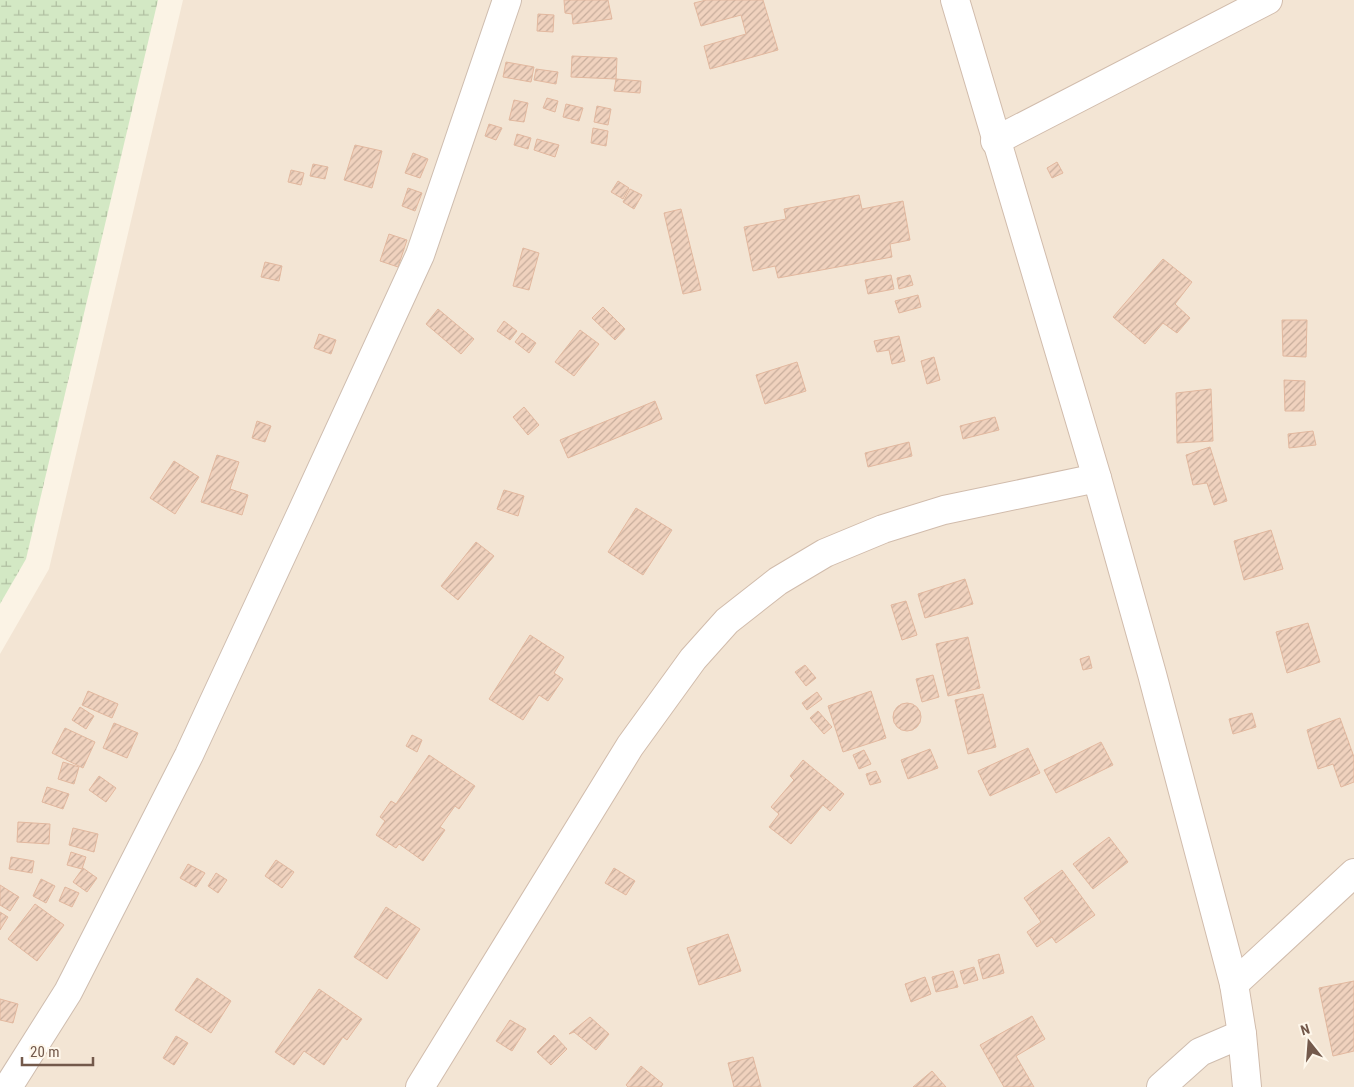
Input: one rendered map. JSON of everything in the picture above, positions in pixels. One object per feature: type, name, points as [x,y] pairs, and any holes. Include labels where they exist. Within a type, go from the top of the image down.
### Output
[{"type":"main road","points":[[8,1087],[68,992],[189,755],[383,336],[420,255],[507,0]]},
{"type":"main road","points":[[955,0],[1097,478],[1152,674],[1234,984],[1242,1034],[1246,1087]]},
{"type":"main road","points":[[996,141],[1268,0]]},
{"type":"main road","points":[[420,1087],[630,746],[693,659],[727,621],[778,581],[825,553],[883,530],[944,510],[1097,478]]},
{"type":"main road","points":[[1234,984],[1354,873]]},
{"type":"main road","points":[[1161,1087],[1200,1052],[1242,1034]]},
{"type":"shaded area","points":[[183,0],[1354,0],[1354,1087],[0,1087],[0,654],[49,569]]},
{"type":"green space","points":[[0,0],[158,0],[26,559],[0,604]]},
{"type":"building","points":[[564,0],[608,0],[612,19],[573,24],[572,14],[565,13]]},
{"type":"building","points":[[706,0],[763,0],[778,50],[710,69],[704,46],[746,34],[741,15],[701,26],[694,3]]},
{"type":"building","points":[[538,14],[554,15],[553,32],[537,31]]},
{"type":"building","points":[[572,56],[617,58],[616,79],[571,77]]},
{"type":"building","points":[[506,62],[534,67],[531,82],[503,77]]},
{"type":"building","points":[[536,69],[558,72],[556,84],[534,80]]},
{"type":"building","points":[[616,79],[641,81],[640,93],[614,91]]},
{"type":"building","points":[[547,98],[558,101],[555,112],[543,108]]},
{"type":"building","points":[[514,100],[528,103],[524,122],[509,120]]},
{"type":"building","points":[[566,104],[583,108],[579,121],[563,117]]},
{"type":"building","points":[[597,106],[611,109],[608,125],[594,122]]},
{"type":"building","points":[[489,124],[502,128],[496,140],[485,136]]},
{"type":"building","points":[[593,128],[608,131],[606,146],[591,143]]},
{"type":"building","points":[[517,134],[531,138],[528,149],[514,145]]},
{"type":"building","points":[[537,139],[559,145],[555,157],[534,150]]},
{"type":"building","points":[[355,145],[382,151],[372,188],[344,180]]},
{"type":"building","points":[[413,153],[428,159],[420,178],[405,173]]},
{"type":"building","points":[[1057,162],[1063,173],[1052,178],[1047,168]]},
{"type":"building","points":[[313,164],[328,167],[325,179],[310,176]]},
{"type":"building","points":[[291,170],[304,173],[301,185],[288,182]]},
{"type":"building","points":[[618,181],[629,188],[623,199],[611,192]]},
{"type":"building","points":[[408,188],[422,193],[415,211],[402,206]]},
{"type":"building","points":[[630,189],[642,195],[634,209],[623,202]]},
{"type":"building","points":[[859,195],[862,209],[903,201],[910,240],[890,244],[892,257],[778,278],[775,266],[753,271],[744,227],[786,219],[784,209]]},
{"type":"building","points":[[681,209],[701,290],[683,294],[664,213]]},
{"type":"building","points":[[389,234],[407,240],[398,267],[380,261]]},
{"type":"building","points":[[523,248],[539,253],[529,290],[513,286]]},
{"type":"building","points":[[1163,259],[1192,282],[1175,304],[1190,318],[1177,333],[1163,323],[1145,344],[1113,317]]},
{"type":"building","points":[[265,262],[282,266],[279,281],[261,277]]},
{"type":"building","points":[[891,275],[894,289],[868,294],[865,280]]},
{"type":"building","points":[[910,275],[913,285],[899,289],[897,278]]},
{"type":"building","points":[[918,295],[921,307],[899,313],[895,301]]},
{"type":"building","points":[[603,307],[625,329],[615,340],[592,318]]},
{"type":"building","points":[[438,309],[474,339],[461,354],[426,324]]},
{"type":"building","points":[[1282,320],[1307,320],[1306,357],[1283,356]]},
{"type":"building","points":[[504,321],[517,331],[510,340],[497,331]]},
{"type":"building","points":[[580,330],[599,344],[574,376],[555,362]]},
{"type":"building","points":[[522,333],[536,343],[529,353],[515,342]]},
{"type":"building","points":[[319,334],[336,340],[331,354],[314,348]]},
{"type":"building","points":[[899,336],[905,361],[892,364],[889,350],[877,352],[874,341]]},
{"type":"building","points":[[934,357],[940,380],[927,384],[921,361]]},
{"type":"building","points":[[797,362],[806,391],[765,404],[756,375]]},
{"type":"building","points":[[1284,380],[1305,381],[1304,411],[1285,411]]},
{"type":"building","points":[[1211,389],[1213,441],[1177,443],[1176,393]]},
{"type":"building","points":[[655,401],[662,419],[568,458],[560,440]]},
{"type":"building","points":[[524,407],[539,425],[528,435],[513,417]]},
{"type":"building","points":[[995,417],[999,430],[963,439],[960,426]]},
{"type":"building","points":[[257,421],[271,426],[265,442],[252,438]]},
{"type":"building","points":[[1313,431],[1316,445],[1289,448],[1288,434]]},
{"type":"building","points":[[909,442],[912,456],[868,467],[865,453]]},
{"type":"building","points":[[1210,447],[1227,501],[1214,505],[1207,483],[1193,485],[1186,455]]},
{"type":"building","points":[[217,455],[239,462],[230,489],[248,495],[242,515],[201,502]]},
{"type":"building","points":[[174,461],[199,477],[175,514],[150,498]]},
{"type":"building","points":[[504,490],[524,496],[518,516],[497,509]]},
{"type":"building","points":[[636,508],[672,530],[643,575],[608,552]]},
{"type":"building","points":[[1271,530],[1283,569],[1244,580],[1234,541]]},
{"type":"building","points":[[476,542],[494,556],[458,600],[441,586]]},
{"type":"building","points":[[965,579],[973,604],[925,618],[918,594]]},
{"type":"building","points":[[906,601],[917,635],[902,640],[891,605]]},
{"type":"building","points":[[1308,623],[1320,662],[1287,673],[1276,632]]},
{"type":"building","points":[[530,635],[564,657],[554,673],[563,679],[548,701],[539,695],[523,720],[489,699]]},
{"type":"building","points":[[968,637],[980,688],[948,696],[936,644]]},
{"type":"building","points":[[1089,656],[1092,668],[1083,670],[1080,659]]},
{"type":"building","points":[[805,665],[816,678],[806,686],[795,672]]},
{"type":"building","points":[[933,675],[939,697],[922,702],[916,679]]},
{"type":"building","points":[[88,691],[118,704],[112,718],[82,705]]},
{"type":"building","points":[[871,691],[886,738],[843,752],[828,706]]},
{"type":"building","points":[[817,692],[822,699],[807,710],[802,703]]},
{"type":"building","points":[[983,694],[996,747],[968,754],[955,700]]},
{"type":"building","points":[[907,703],[917,707],[921,717],[917,727],[907,731],[897,727],[893,717],[897,707]]},
{"type":"building","points":[[80,707],[94,716],[86,729],[72,720]]},
{"type":"building","points":[[818,711],[832,727],[824,734],[810,718]]},
{"type":"building","points":[[1252,713],[1256,727],[1233,734],[1229,719]]},
{"type":"building","points":[[1340,718],[1354,757],[1354,782],[1341,787],[1333,764],[1318,769],[1307,730]]},
{"type":"building","points":[[114,723],[138,733],[127,758],[103,748]]},
{"type":"building","points":[[65,728],[95,742],[83,768],[52,753]]},
{"type":"building","points":[[412,735],[422,740],[417,752],[406,746]]},
{"type":"building","points":[[1101,742],[1113,765],[1056,793],[1044,770]]},
{"type":"building","points":[[1028,748],[1040,773],[990,796],[978,771]]},
{"type":"building","points":[[930,749],[938,768],[908,779],[901,760]]},
{"type":"building","points":[[864,750],[871,764],[859,769],[853,755]]},
{"type":"building","points":[[429,755],[475,786],[459,809],[455,806],[440,827],[445,830],[423,861],[399,844],[396,848],[376,835],[385,821],[380,817],[391,801],[396,804]]},
{"type":"building","points":[[803,760],[844,794],[830,811],[823,805],[791,844],[769,827],[779,814],[771,807],[794,780],[790,776]]},
{"type":"building","points":[[63,762],[79,767],[74,784],[58,779]]},
{"type":"building","points":[[876,771],[881,782],[870,785],[866,774]]},
{"type":"building","points":[[99,776],[116,788],[106,802],[89,790]]},
{"type":"building","points":[[47,787],[69,794],[63,809],[42,802]]},
{"type":"building","points":[[18,822],[50,824],[49,844],[17,842]]},
{"type":"building","points":[[73,828],[98,834],[94,852],[69,845]]},
{"type":"building","points":[[1109,837],[1128,862],[1093,889],[1073,864]]},
{"type":"building","points":[[71,852],[86,857],[82,869],[67,865]]},
{"type":"building","points":[[11,857],[34,861],[32,873],[9,869]]},
{"type":"building","points":[[276,860],[294,872],[282,888],[265,876]]},
{"type":"building","points":[[188,864],[205,873],[196,887],[180,878]]},
{"type":"building","points":[[83,868],[97,878],[87,892],[73,882]]},
{"type":"building","points":[[614,868],[635,881],[626,895],[605,883]]},
{"type":"building","points":[[1062,870],[1095,915],[1056,943],[1052,937],[1037,947],[1027,932],[1041,922],[1024,898]]},
{"type":"building","points":[[216,873],[227,880],[218,893],[208,886]]},
{"type":"building","points":[[41,879],[55,886],[46,903],[33,896]]},
{"type":"building","points":[[0,885],[19,897],[10,911],[0,905]]},
{"type":"building","points":[[65,887],[79,893],[72,907],[59,901]]},
{"type":"building","points":[[35,904],[64,925],[37,961],[8,939]]},
{"type":"building","points":[[386,907],[420,929],[387,979],[354,957]]},
{"type":"building","points":[[0,912],[8,917],[0,930]]},
{"type":"building","points":[[728,934],[741,971],[699,985],[687,948]]},
{"type":"building","points":[[999,954],[1004,973],[983,979],[978,960]]},
{"type":"building","points":[[974,967],[978,980],[964,984],[960,971]]},
{"type":"building","points":[[953,971],[958,987],[936,992],[932,977]]},
{"type":"building","points":[[925,977],[931,994],[911,1002],[905,984]]},
{"type":"building","points":[[197,978],[231,1001],[211,1033],[175,1010]]},
{"type":"building","points":[[1354,981],[1354,1051],[1333,1056],[1319,988]]},
{"type":"building","points":[[319,989],[362,1019],[347,1040],[343,1037],[324,1065],[304,1051],[294,1065],[275,1052]]},
{"type":"building","points":[[0,999],[18,1004],[13,1023],[0,1020]]},
{"type":"building","points":[[1032,1016],[1045,1039],[1016,1056],[1034,1087],[1004,1087],[980,1045]]},
{"type":"building","points":[[590,1017],[609,1034],[596,1050],[574,1032],[569,1034]]},
{"type":"building","points":[[510,1020],[526,1029],[512,1051],[496,1041]]},
{"type":"building","points":[[554,1035],[567,1049],[551,1065],[537,1052]]},
{"type":"building","points":[[176,1036],[188,1043],[174,1065],[163,1058]]},
{"type":"building","points":[[753,1057],[761,1087],[734,1087],[728,1063]]},
{"type":"building","points":[[641,1066],[663,1084],[661,1087],[628,1087],[626,1085]]},
{"type":"building","points":[[932,1071],[946,1087],[913,1087]]}]
